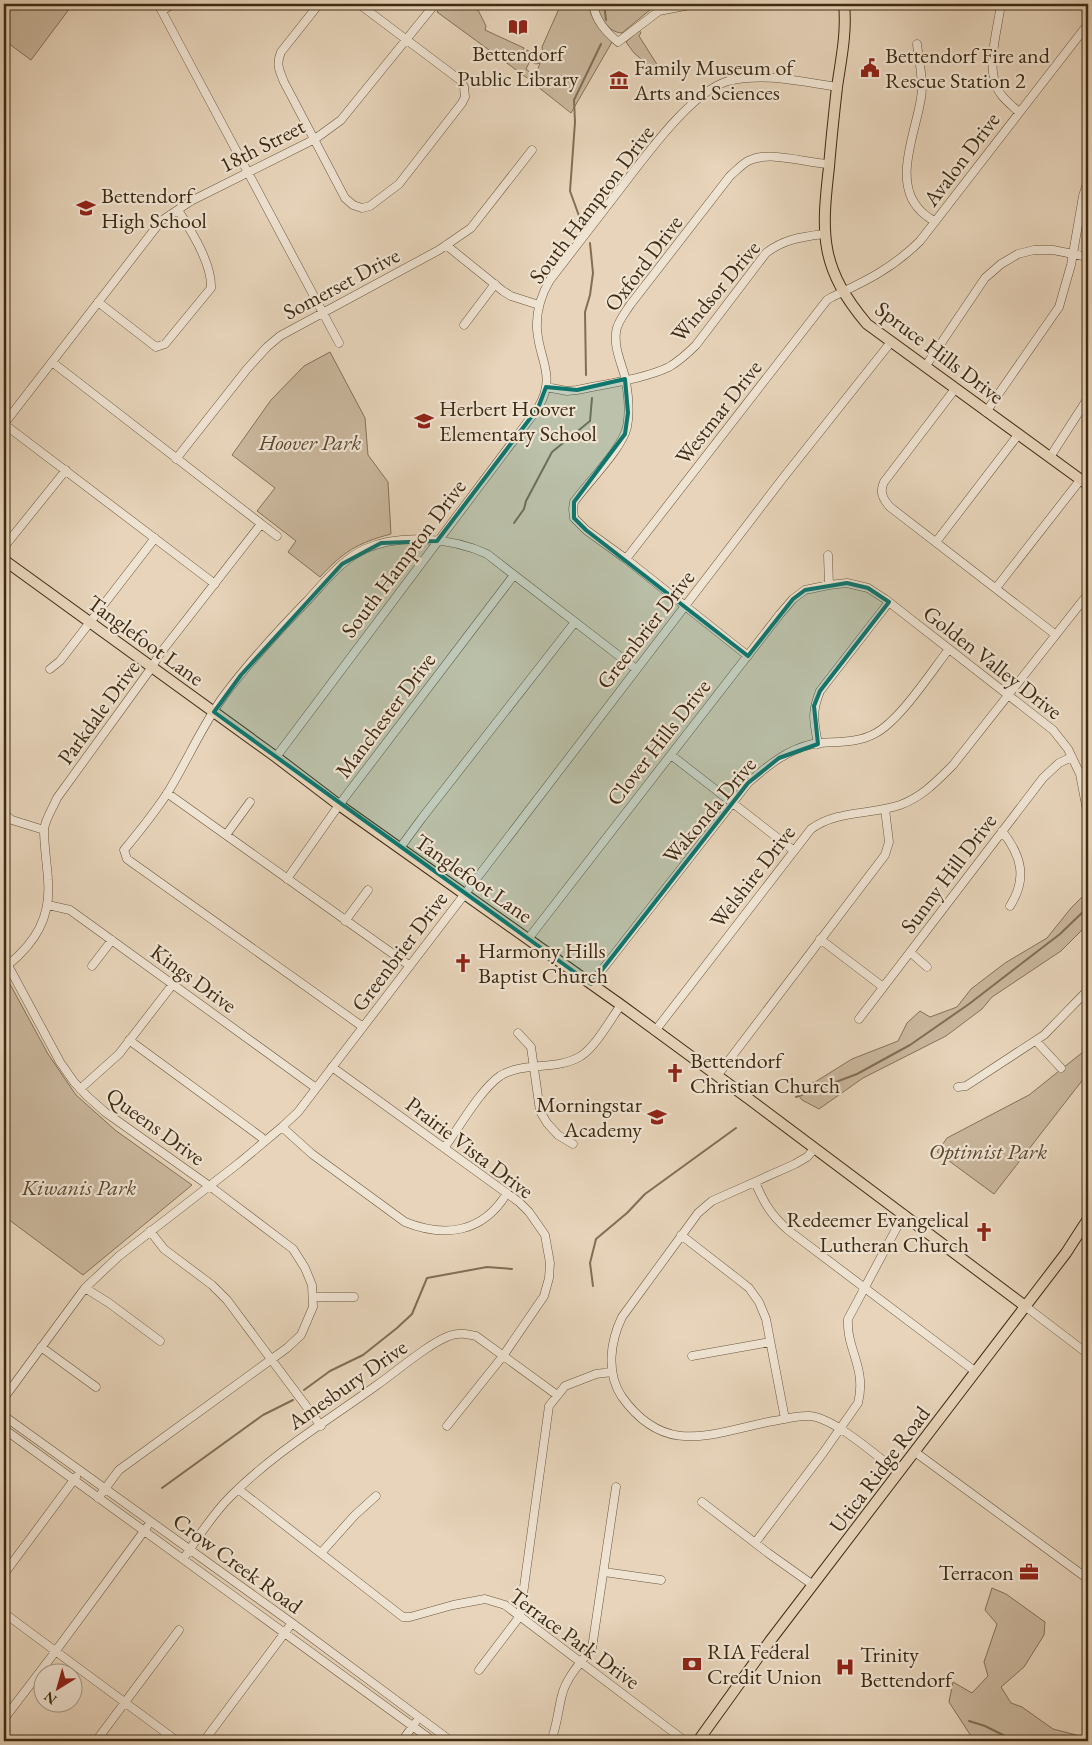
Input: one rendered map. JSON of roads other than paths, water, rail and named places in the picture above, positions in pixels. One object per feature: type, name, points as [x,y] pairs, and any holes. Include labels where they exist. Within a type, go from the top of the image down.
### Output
[{"type":"main road","name":"Spruce Hills Drive","points":[[844,4],[843,52],[824,211],[824,234],[828,255],[842,292],[867,324],[1085,482]]},
{"type":"main road","name":"Tanglefoot Lane","points":[[4,560],[276,757],[339,805],[621,1005],[1025,1306]]},
{"type":"main road","name":"Utica Ridge Road","points":[[698,1741],[770,1641],[1066,1253],[1088,1218]]},
{"type":"street","points":[[173,4],[160,7],[339,344]]},
{"type":"street","points":[[319,4],[281,52],[278,67],[345,198],[353,205],[362,208],[370,206],[399,184],[450,120],[465,97],[464,87],[460,80],[359,4]]},
{"type":"street","name":"18th Street","points":[[4,424],[161,222],[178,210],[248,172],[315,139],[341,120],[434,4]]},
{"type":"street","points":[[593,4],[599,22],[606,32],[618,42],[659,10],[695,4]]},
{"type":"street","points":[[1001,4],[993,62],[994,82],[1006,101],[1019,112]]},
{"type":"street","name":"Avalon Drive","points":[[842,292],[870,279],[893,265],[920,241],[1088,24]]},
{"type":"street","points":[[917,44],[922,85],[907,168],[907,185],[919,209],[935,222]]},
{"type":"street","name":"South Hampton Drive","points":[[276,757],[538,408],[546,387],[546,368],[537,327],[539,306],[544,291],[550,280],[657,141],[689,106],[713,87],[728,81],[771,78],[838,87]]},
{"type":"street","name":"Somerset Drive","points":[[176,458],[247,368],[267,347],[280,336],[446,246],[471,228],[532,150]]},
{"type":"street","name":"Oxford Drive","points":[[626,559],[582,526],[574,518],[573,509],[574,502],[616,449],[625,434],[628,414],[625,379],[617,351],[616,331],[620,321],[730,176],[741,166],[758,158],[772,157],[829,164]]},
{"type":"street","points":[[986,412],[1059,307],[1073,254],[1083,196],[1088,180]]},
{"type":"street","points":[[98,302],[156,347],[165,344],[211,288],[209,267],[178,210]]},
{"type":"street","name":"Windsor Drive","points":[[546,387],[577,390],[650,374],[669,367],[685,356],[696,345],[766,253],[776,245],[793,238],[824,234]]},
{"type":"street","points":[[446,246],[511,296],[539,306]]},
{"type":"street","points":[[925,367],[985,278],[1001,264],[1018,254],[1034,250],[1053,250],[1088,257]]},
{"type":"street","points":[[464,325],[494,284]]},
{"type":"street","name":"Westmar Drive","points":[[626,559],[827,300],[842,292]]},
{"type":"street","name":"Greenbrier Drive","points":[[4,1398],[85,1288],[119,1256],[265,1141],[298,1112],[783,478],[891,342]]},
{"type":"street","points":[[52,362],[277,536]]},
{"type":"street","points":[[955,389],[884,482],[881,488],[882,494],[890,507],[1056,635]]},
{"type":"street","points":[[1050,457],[1088,398]]},
{"type":"street","points":[[4,424],[215,584]]},
{"type":"street","points":[[936,542],[1018,435]]},
{"type":"street","points":[[4,547],[66,470]]},
{"type":"street","points":[[996,588],[1085,482]]},
{"type":"street","name":"Parkdale Drive","points":[[44,830],[47,818],[57,798],[159,655],[261,524]]},
{"type":"street","points":[[50,669],[60,661],[155,538]]},
{"type":"street","points":[[363,1027],[126,857],[124,850],[167,793],[214,712],[241,675],[342,564],[364,550],[381,543],[408,540],[446,541],[474,548],[487,554],[636,669]]},
{"type":"street","points":[[828,555],[829,585]]},
{"type":"street","points":[[626,559],[748,656]]},
{"type":"street","name":"Manchester Drive","points":[[286,879],[339,805],[514,575]]},
{"type":"street","name":"Golden Valley Drive","points":[[829,585],[847,583],[868,588],[1009,694],[1053,730],[1068,749],[1080,774],[1088,816]]},
{"type":"street","name":"Clover Hills Drive","points":[[528,939],[793,599],[805,590],[829,585]]},
{"type":"street","name":"Welshire Drive","points":[[655,1031],[811,829],[819,823],[842,815],[885,809],[901,804],[919,796],[931,787],[953,765],[1088,594]]},
{"type":"street","points":[[818,744],[814,721],[814,706],[820,691],[889,602]]},
{"type":"street","points":[[400,848],[574,622]]},
{"type":"street","name":"Wakonda Drive","points":[[591,984],[748,783],[768,765],[798,750],[818,744],[865,738],[875,734],[900,712],[949,648]]},
{"type":"street","points":[[670,755],[793,850]]},
{"type":"street","name":"Sunny Hill Drive","points":[[859,1019],[1043,778],[1059,763],[1072,757]]},
{"type":"street","points":[[167,793],[410,966]]},
{"type":"street","points":[[226,835],[250,802]]},
{"type":"street","points":[[717,1076],[884,854],[889,842],[885,809]]},
{"type":"street","points":[[4,814],[12,820],[44,830],[48,881],[48,904],[40,928],[32,943],[22,954],[6,962]]},
{"type":"street","points":[[1002,831],[1013,845],[1019,860],[1021,877],[1017,895],[1010,906]]},
{"type":"street","points":[[345,921],[368,890]]},
{"type":"street","name":"Kings Drive","points":[[48,904],[70,910],[316,1088]]},
{"type":"street","points":[[820,939],[883,987]]},
{"type":"street","points":[[92,966],[112,940]]},
{"type":"street","points":[[910,952],[927,967]]},
{"type":"street","name":"Queens Drive","points":[[6,962],[60,1062],[80,1089],[105,1112],[293,1249],[305,1268],[312,1285],[314,1297]]},
{"type":"street","points":[[80,1089],[119,1054],[172,984]]},
{"type":"street","points":[[958,1087],[966,1086],[1036,1040],[1054,1026],[1088,990]]},
{"type":"street","points":[[444,1148],[477,1101],[502,1075],[521,1069],[565,1063],[581,1056],[590,1048],[621,1005]]},
{"type":"street","points":[[518,1033],[531,1047],[540,1111],[547,1123],[558,1135],[573,1144]]},
{"type":"street","points":[[129,1040],[265,1141]]},
{"type":"street","points":[[1036,1040],[1061,1068]]},
{"type":"street","name":"Prairie Vista Drive","points":[[332,1067],[507,1193],[529,1212],[545,1235],[550,1264],[549,1278],[544,1296],[503,1356],[447,1426]]},
{"type":"street","points":[[282,1127],[312,1154],[404,1222],[422,1229],[460,1230],[476,1224],[492,1212],[507,1193]]},
{"type":"street","points":[[815,1148],[808,1157],[712,1201],[705,1206],[622,1317],[615,1332],[612,1372],[620,1393],[633,1412],[650,1427],[668,1434],[683,1437],[705,1436],[785,1419],[812,1416],[828,1422],[899,1473]]},
{"type":"street","points":[[755,1182],[765,1205],[775,1218],[976,1372]]},
{"type":"street","points":[[756,1543],[858,1403],[861,1394],[861,1375],[847,1328],[848,1319],[904,1214]]},
{"type":"street","points":[[150,1231],[164,1249],[227,1300],[321,1426]]},
{"type":"street","points":[[681,1236],[748,1288],[759,1302],[766,1319],[785,1419]]},
{"type":"street","points":[[85,1288],[109,1303],[160,1341]]},
{"type":"street","points":[[98,1498],[119,1470],[130,1461],[287,1348],[301,1334],[310,1317],[314,1297],[354,1297]]},
{"type":"street","name":"Tanglefoot Lane","points":[[1025,1306],[1088,1354]]},
{"type":"street","name":"Amesbury Drive","points":[[183,1559],[217,1511],[238,1489],[291,1445],[321,1426],[426,1350],[452,1334],[476,1336],[557,1395]]},
{"type":"street","points":[[692,1356],[770,1342]]},
{"type":"street","points":[[41,1347],[96,1387]]},
{"type":"street","points":[[479,1670],[520,1616],[550,1406],[565,1386],[579,1379],[612,1372]]},
{"type":"street","name":"Crow Creek Road","points":[[4,1416],[292,1623],[451,1741]]},
{"type":"street","name":"Crow Creek Road","points":[[4,1429],[433,1741]]},
{"type":"street","points":[[915,1452],[1088,1579]]},
{"type":"street","points":[[4,1574],[80,1471]]},
{"type":"street","points":[[551,1741],[562,1693],[592,1648],[616,1487]]},
{"type":"street","name":"Terrace Park Drive","points":[[238,1489],[403,1617],[410,1617],[452,1605],[485,1600],[506,1605],[685,1741]]},
{"type":"street","points":[[321,1553],[354,1516],[376,1496]]},
{"type":"street","points":[[702,1502],[813,1585]]},
{"type":"street","points":[[4,1719],[151,1522]]},
{"type":"street","points":[[604,1572],[661,1580]]},
{"type":"street","points":[[4,1613],[177,1741]]},
{"type":"street","points":[[204,1741],[292,1623]]},
{"type":"street","points":[[96,1741],[179,1630]]},
{"type":"street","points":[[402,1741],[419,1717]]},
{"type":"waterway","points":[[604,4],[606,20]]},
{"type":"waterway","points":[[583,227],[570,191],[575,122],[574,100],[601,44]]},
{"type":"waterway","points":[[586,375],[585,312],[593,273],[590,243]]},
{"type":"waterway","points":[[514,523],[524,509],[526,501],[552,452],[590,421],[592,398]]},
{"type":"waterway","points":[[796,1097],[857,1074],[910,1045],[969,1004],[1060,934],[1088,907]]},
{"type":"waterway","points":[[593,1286],[590,1263],[596,1239],[627,1213],[645,1194],[736,1128]]},
{"type":"waterway","points":[[304,1390],[330,1371],[363,1355],[397,1328],[412,1314],[427,1278],[487,1267],[512,1269]]},
{"type":"waterway","points":[[162,1488],[263,1415],[293,1400]]},
{"type":"waterway","points":[[969,1721],[985,1726],[1015,1741]]},
{"type":"place","name":"Bettendorf Public Library","points":[[518,27]]},
{"type":"place","name":"Bettendorf Fire and Rescue Station 2","points":[[870,68]]},
{"type":"place","name":"Family Museum of Arts and Sciences","points":[[619,80]]},
{"type":"place","name":"Bettendorf High School","points":[[86,208]]},
{"type":"place","name":"Herbert Hoover Elementary School","points":[[424,421]]},
{"type":"place","name":"Harmony Hills Baptist Church","points":[[463,963]]},
{"type":"place","name":"Bettendorf Christian Church","points":[[675,1073]]},
{"type":"place","name":"Morningstar Academy","points":[[657,1117]]},
{"type":"place","name":"Redeemer Evangelical Lutheran Church","points":[[984,1232]]},
{"type":"place","name":"Terracon","points":[[1029,1572]]},
{"type":"place","name":"RIA Federal Credit Union","points":[[692,1664]]},
{"type":"place","name":"Trinity Bettendorf","points":[[845,1667]]},
{"type":"park label","name":"Hoover Park","points":[[310,442]]},
{"type":"park label","name":"Optimist Park","points":[[988,1151]]},
{"type":"park label","name":"Kiwanis Park","points":[[79,1187]]}]
